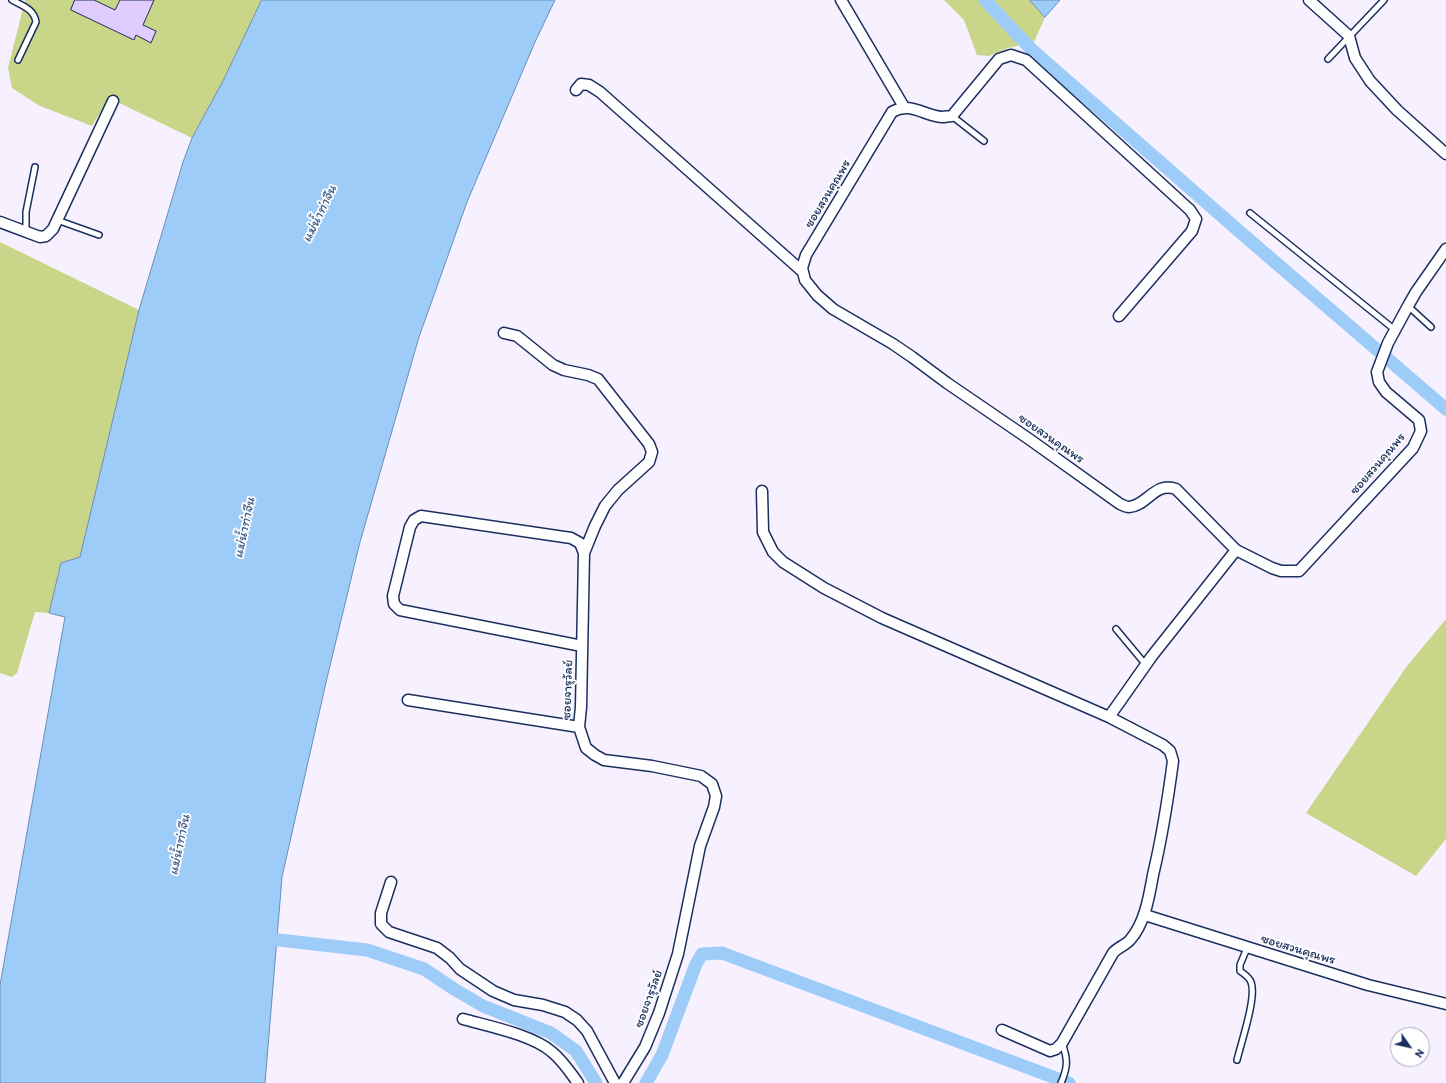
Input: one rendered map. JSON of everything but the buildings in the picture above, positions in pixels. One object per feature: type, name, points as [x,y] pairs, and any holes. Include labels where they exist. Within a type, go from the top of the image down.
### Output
[{"type":"street","points":[[841,0],[904,107],[942,117],[952,116],[999,60],[1011,55],[1026,60],[1190,210],[1196,219],[1192,231],[1119,316]]},
{"type":"street","points":[[1309,0],[1349,36],[1355,58],[1370,81],[1397,110],[1446,154]]},
{"type":"street","points":[[576,90],[581,84],[589,85],[600,92],[803,272]]},
{"type":"street","points":[[0,222],[40,237],[46,236],[57,220],[113,102]]},
{"type":"street","name":"ซอยสวนคุณพร","points":[[904,107],[892,112],[806,255],[802,268],[804,280],[817,295],[833,309],[900,348],[946,383],[1030,439],[1120,504],[1129,507],[1163,487],[1169,486],[1176,489],[1236,550],[1272,568],[1282,571],[1299,571],[1413,448],[1421,431],[1419,420],[1386,392],[1379,382],[1377,372],[1388,343],[1408,306],[1446,249]]},
{"type":"street","name":"ซอยจารุวัลย์","points":[[504,333],[516,336],[553,365],[564,370],[588,374],[598,378],[649,444],[652,452],[649,462],[618,490],[605,506],[584,552],[581,707],[579,727],[586,748],[604,760],[652,766],[701,776],[712,784],[716,796],[714,807],[700,846],[678,954],[659,1013],[645,1047],[622,1083]]},
{"type":"street","points":[[762,491],[763,532],[773,552],[783,562],[824,588],[882,618],[1109,717],[1163,745],[1170,751],[1173,761],[1162,835],[1145,915],[1130,941],[1119,947],[1113,953],[1062,1043],[1056,1050],[1050,1051],[1002,1030]]},
{"type":"street","points":[[582,646],[400,610],[394,604],[393,596],[410,527],[414,520],[421,516],[570,538],[580,543],[584,552]]},
{"type":"street","points":[[1109,717],[1146,665],[1236,550]]},
{"type":"street","points":[[408,700],[579,727]]},
{"type":"street","points":[[391,882],[381,913],[382,924],[389,932],[437,948],[450,958],[460,969],[493,991],[514,1000],[543,1005],[565,1012],[577,1020],[587,1031],[615,1083]]},
{"type":"street","name":"ซอยสวนคุณพร","points":[[1145,915],[1368,985],[1446,1004]]},
{"type":"street","points":[[463,1019],[509,1032],[540,1044],[552,1051],[562,1061],[578,1083]]},
{"type":"lane","points":[[12,0],[30,9],[35,16],[36,22],[18,60]]},
{"type":"lane","points":[[1328,59],[1384,0]]},
{"type":"lane","points":[[952,116],[984,141]]},
{"type":"lane","points":[[26,232],[26,212],[35,167]]},
{"type":"lane","points":[[1250,213],[1395,330]]},
{"type":"lane","points":[[57,220],[99,235]]},
{"type":"lane","points":[[1408,306],[1431,327]]},
{"type":"lane","points":[[1116,629],[1146,665]]},
{"type":"lane","points":[[1237,1060],[1253,991],[1249,978],[1240,971],[1240,965],[1247,948]]},
{"type":"lane","points":[[1061,1083],[1067,1062],[1067,1056],[1062,1043]]},
{"type":"green space","points":[[25,0],[262,0],[223,81],[192,138],[109,98],[92,126],[40,106],[12,88],[8,68]]},
{"type":"green space","points":[[944,0],[1030,0],[1045,17],[1034,42],[1008,48],[989,56],[977,55],[964,20]]},
{"type":"green space","points":[[0,242],[139,310],[80,557],[61,563],[49,613],[35,612],[17,673],[12,677],[0,673]]},
{"type":"green space","points":[[1446,619],[1446,839],[1416,876],[1306,813],[1407,666]]},
{"type":"water","name":"แม่น้ำท่าจีน","points":[[262,0],[555,0],[535,42],[467,202],[419,337],[360,542],[327,678],[282,877],[265,1083],[0,1083],[0,985],[65,617],[49,613],[61,563],[80,557],[139,310],[183,162],[192,138],[223,81]]},
{"type":"water","points":[[1030,0],[1060,0],[1045,17]]},
{"type":"waterway","points":[[985,0],[1032,50],[1240,232],[1446,409]]},
{"type":"waterway","points":[[261,938],[367,950],[424,969],[483,1006],[551,1033],[576,1051],[596,1083]]},
{"type":"waterway","points":[[646,1083],[662,1055],[696,964],[702,954],[722,953],[1069,1083]]}]
